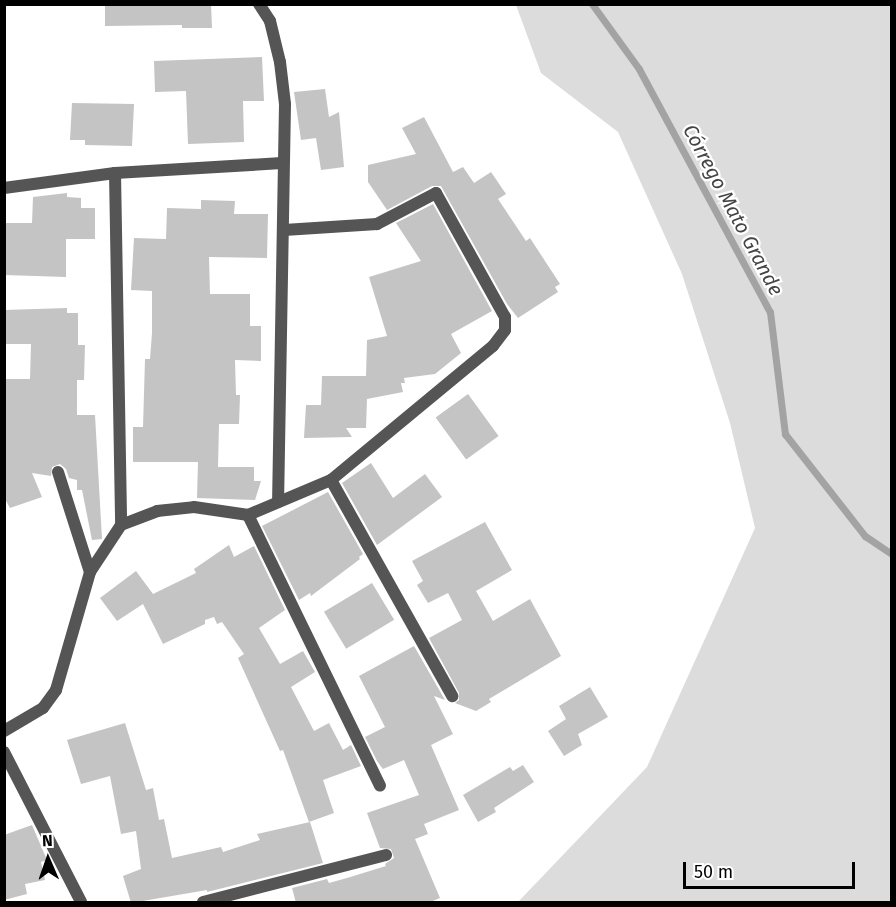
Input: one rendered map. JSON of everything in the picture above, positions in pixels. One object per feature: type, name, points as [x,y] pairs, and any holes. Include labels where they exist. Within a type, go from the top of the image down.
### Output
[{"type":"street","points":[[259,4],[270,21],[280,62],[285,104],[282,163],[284,230],[278,502]]},
{"type":"street","points":[[4,188],[115,173],[282,163]]},
{"type":"street","points":[[115,173],[121,525]]},
{"type":"street","points":[[4,730],[43,708],[56,690],[90,572],[121,525],[157,510],[194,507],[248,515],[331,480],[493,346],[505,330],[506,317],[436,193],[377,225],[284,230]]},
{"type":"street","points":[[58,472],[90,572]]},
{"type":"street","points":[[331,480],[452,696]]},
{"type":"street","points":[[248,515],[380,786]]},
{"type":"street","points":[[4,752],[81,903]]},
{"type":"street","points":[[203,903],[386,855]]},
{"type":"shaded area","points":[[516,5],[891,5],[891,902],[518,902],[647,767],[755,528],[730,423],[682,274],[618,132],[541,73]]},
{"type":"building","points":[[105,4],[211,4],[212,28],[182,28],[182,25],[105,26]]},
{"type":"building","points":[[262,57],[264,101],[243,101],[244,142],[188,144],[186,91],[155,92],[154,61]]},
{"type":"building","points":[[325,89],[329,117],[339,112],[344,167],[321,170],[316,138],[301,140],[294,92]]},
{"type":"building","points":[[72,103],[134,104],[132,146],[85,145],[85,140],[70,140]]},
{"type":"building","points":[[424,117],[453,172],[463,167],[474,183],[491,172],[506,194],[498,199],[526,241],[530,238],[560,284],[555,287],[558,292],[518,318],[507,304],[441,186],[432,186],[387,210],[368,182],[368,165],[416,154],[402,128]]},
{"type":"building","points":[[67,193],[67,197],[81,198],[81,208],[95,208],[95,239],[66,239],[66,277],[4,275],[4,223],[32,223],[33,197]]},
{"type":"building","points":[[201,200],[235,201],[234,214],[268,214],[267,258],[209,257],[210,294],[250,294],[250,326],[261,326],[261,361],[235,360],[236,395],[240,395],[239,424],[219,424],[218,467],[254,467],[254,481],[261,481],[255,500],[197,498],[198,462],[133,462],[133,427],[143,427],[145,359],[150,359],[152,333],[152,291],[131,290],[134,238],[166,239],[167,208],[201,209]]},
{"type":"building","points":[[433,204],[492,311],[451,334],[461,353],[435,374],[404,378],[405,383],[401,383],[403,392],[367,399],[366,428],[346,428],[352,437],[304,438],[306,405],[321,405],[322,376],[366,376],[367,340],[387,336],[369,277],[421,261],[396,223]]},
{"type":"building","points":[[67,308],[67,313],[78,313],[78,345],[85,345],[84,380],[77,380],[77,415],[95,415],[102,539],[92,540],[82,490],[77,490],[77,480],[69,478],[66,469],[60,464],[52,467],[51,476],[32,473],[42,497],[10,508],[4,497],[4,379],[30,379],[31,344],[4,344],[4,310]]},
{"type":"building","points":[[468,394],[499,436],[466,460],[436,418]]},
{"type":"building","points":[[371,463],[393,498],[425,474],[442,497],[377,545],[342,483]]},
{"type":"building","points":[[328,492],[363,554],[359,557],[360,559],[311,596],[310,593],[299,600],[262,526]]},
{"type":"building","points":[[485,522],[512,570],[476,591],[493,621],[530,599],[561,656],[489,699],[491,702],[476,711],[455,703],[459,700],[459,693],[429,638],[462,620],[448,593],[428,603],[417,585],[423,581],[412,561]]},
{"type":"building","points":[[229,545],[234,557],[254,546],[285,610],[259,628],[280,664],[303,651],[315,672],[291,687],[314,731],[329,723],[343,750],[351,745],[361,766],[323,780],[334,813],[309,822],[283,750],[280,751],[238,658],[244,654],[222,622],[217,624],[214,617],[205,620],[205,624],[163,644],[143,604],[117,621],[100,598],[136,571],[153,594],[196,573],[194,569]]},
{"type":"building","points":[[372,583],[394,620],[346,649],[324,612]]},
{"type":"building","points":[[414,646],[445,700],[434,696],[453,734],[431,745],[459,810],[424,824],[428,834],[415,839],[440,898],[428,903],[296,903],[292,888],[327,879],[329,883],[347,878],[386,866],[385,864],[394,858],[391,849],[380,848],[367,813],[419,795],[404,760],[383,769],[377,761],[365,737],[385,727],[359,676]]},
{"type":"building","points":[[590,687],[608,717],[578,734],[582,745],[564,756],[548,731],[566,719],[559,706]]},
{"type":"building","points":[[125,723],[146,790],[153,788],[159,820],[164,819],[172,858],[221,847],[223,852],[260,840],[257,834],[310,822],[323,863],[207,892],[207,890],[131,903],[123,876],[141,869],[136,831],[121,834],[110,776],[81,784],[67,740]]},
{"type":"building","points":[[523,765],[534,782],[494,808],[496,812],[478,822],[463,795],[510,767],[513,771]]},
{"type":"building","points":[[32,825],[47,860],[41,862],[45,880],[25,884],[27,894],[4,900],[4,835]]},
{"type":"waterway","name":"Córrego Mato Grande","points":[[592,4],[639,69],[770,312],[785,434],[865,536],[892,554]]}]
